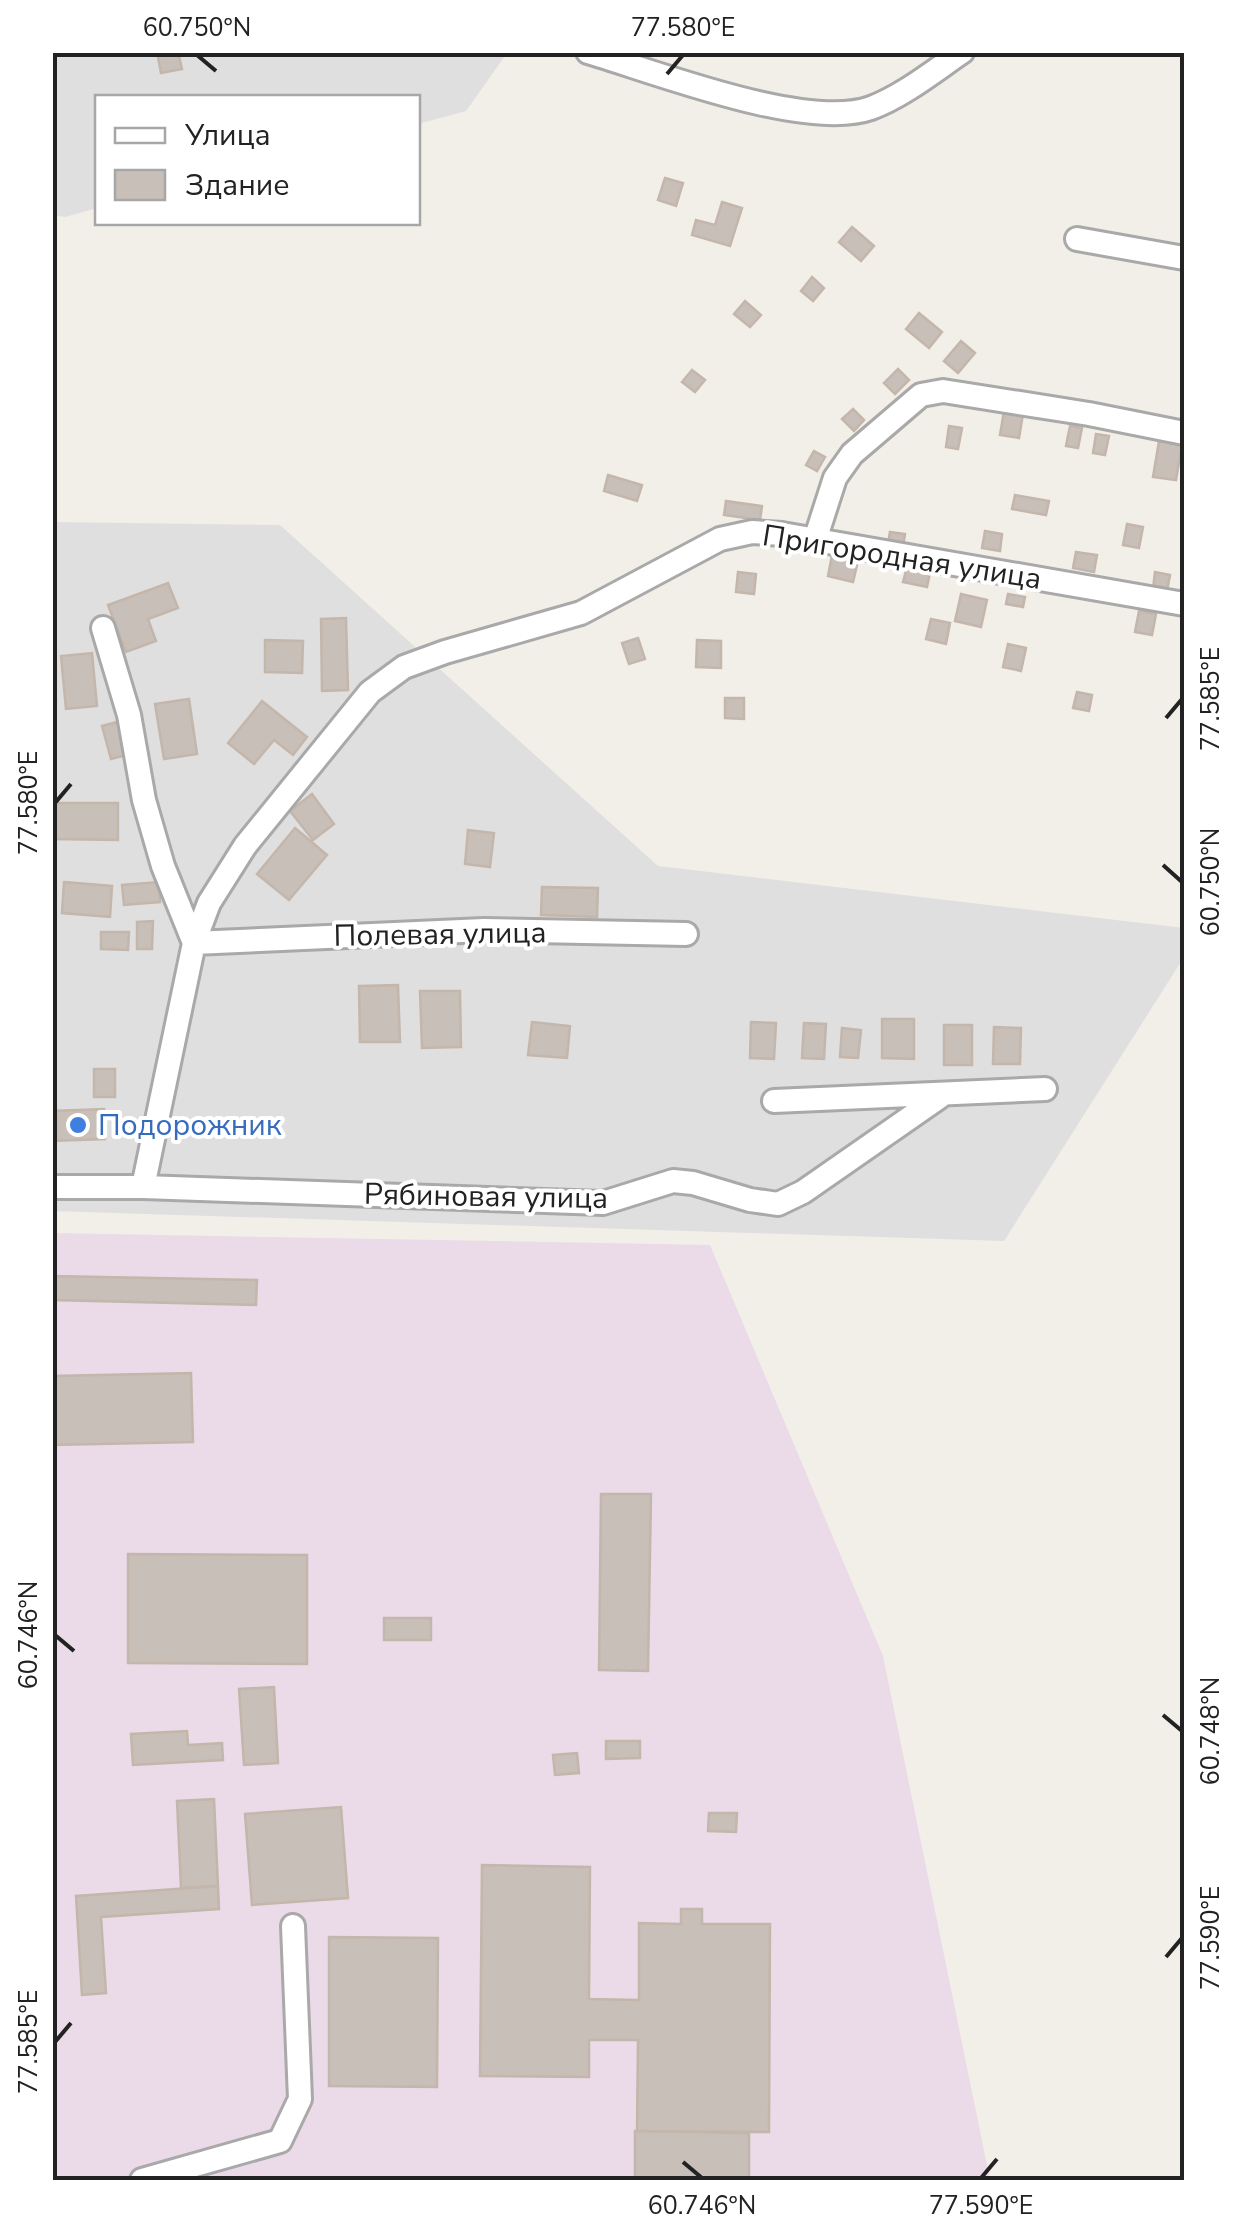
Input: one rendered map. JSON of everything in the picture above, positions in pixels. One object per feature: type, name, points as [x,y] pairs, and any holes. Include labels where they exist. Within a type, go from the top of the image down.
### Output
[{"type":"lane","points":[[588,52],[750,100],[823,115],[870,108],[962,52]]},
{"type":"lane","points":[[1077,238],[1184,258]]},
{"type":"lane","points":[[814,540],[835,478],[852,454],[921,396],[942,391],[1184,433]]},
{"type":"lane","name":"Пригородная улица","points":[[143,1187],[194,943],[209,903],[245,846],[370,692],[404,667],[581,613],[720,539],[752,532],[1184,604]]},
{"type":"lane","points":[[103,628],[129,715],[144,800],[163,866],[194,943]]},
{"type":"lane","name":"Полевая улица","points":[[194,943],[484,930],[686,934]]},
{"type":"lane","points":[[774,1100],[1046,1089]]},
{"type":"lane","name":"Рябиновая улица","points":[[52,1187],[602,1203],[673,1181],[778,1204],[803,1192],[941,1096]]},
{"type":"lane","points":[[142,2180],[280,2142],[300,2100],[293,1926]]},
{"type":"shaded area","points":[[52,53],[507,53],[466,111],[420,123],[420,95],[95,95],[95,209],[65,217],[53,215]]},
{"type":"shaded area","points":[[53,522],[280,525],[658,866],[1184,928],[1184,957],[1004,1241],[53,1211]]},
{"type":"shaded area","points":[[53,1233],[710,1245],[883,1656],[990,2180],[53,2180]]},
{"type":"building","points":[[157,52],[178,52],[182,69],[161,73]]},
{"type":"building","points":[[665,178],[683,183],[676,206],[658,200]]},
{"type":"building","points":[[722,202],[742,208],[730,246],[692,235],[696,220],[715,225]]},
{"type":"building","points":[[852,227],[874,246],[861,261],[839,242]]},
{"type":"building","points":[[812,277],[824,288],[813,301],[801,291]]},
{"type":"building","points":[[745,301],[761,315],[750,327],[734,314]]},
{"type":"building","points":[[919,313],[942,332],[929,348],[906,329]]},
{"type":"building","points":[[961,341],[975,353],[958,373],[944,361]]},
{"type":"building","points":[[898,369],[909,380],[895,394],[884,383]]},
{"type":"building","points":[[692,370],[705,380],[695,392],[682,382]]},
{"type":"building","points":[[853,409],[864,420],[854,431],[842,419]]},
{"type":"building","points":[[1004,411],[1023,414],[1019,438],[1000,435]]},
{"type":"building","points":[[949,426],[962,428],[958,449],[946,447]]},
{"type":"building","points":[[1070,426],[1082,428],[1078,448],[1066,446]]},
{"type":"building","points":[[1096,434],[1109,436],[1105,455],[1093,453]]},
{"type":"building","points":[[1159,441],[1182,445],[1176,480],[1153,477]]},
{"type":"building","points":[[814,451],[825,457],[817,471],[806,465]]},
{"type":"building","points":[[608,475],[642,485],[637,501],[604,491]]},
{"type":"building","points":[[1015,495],[1049,501],[1046,515],[1012,509]]},
{"type":"building","points":[[726,501],[762,506],[760,520],[724,515]]},
{"type":"building","points":[[1127,524],[1143,527],[1139,548],[1123,545]]},
{"type":"building","points":[[985,531],[1002,534],[1000,551],[982,548]]},
{"type":"building","points":[[890,532],[905,534],[903,546],[888,544]]},
{"type":"building","points":[[1076,552],[1097,555],[1094,572],[1073,568]]},
{"type":"building","points":[[832,555],[858,561],[853,582],[828,576]]},
{"type":"building","points":[[907,567],[930,573],[927,587],[903,582]]},
{"type":"building","points":[[738,572],[756,574],[754,594],[736,592]]},
{"type":"building","points":[[1155,572],[1170,575],[1167,591],[1153,589]]},
{"type":"building","points":[[168,583],[178,608],[148,619],[156,641],[126,652],[108,605]]},
{"type":"building","points":[[961,594],[987,600],[981,627],[955,621]]},
{"type":"building","points":[[1008,594],[1025,597],[1023,607],[1006,604]]},
{"type":"building","points":[[1139,611],[1156,614],[1152,635],[1135,632]]},
{"type":"building","points":[[346,618],[348,690],[322,691],[321,619]]},
{"type":"building","points":[[931,619],[950,623],[946,644],[926,639]]},
{"type":"building","points":[[638,638],[645,659],[629,664],[622,643]]},
{"type":"building","points":[[265,640],[303,641],[302,673],[265,672]]},
{"type":"building","points":[[697,640],[721,641],[721,668],[696,667]]},
{"type":"building","points":[[1008,644],[1026,648],[1021,671],[1003,667]]},
{"type":"building","points":[[92,653],[97,706],[66,709],[61,656]]},
{"type":"building","points":[[1077,692],[1092,695],[1089,711],[1073,708]]},
{"type":"building","points":[[725,698],[744,698],[744,719],[725,718]]},
{"type":"building","points":[[189,699],[197,754],[164,759],[155,704]]},
{"type":"building","points":[[262,701],[307,737],[293,755],[274,740],[254,764],[228,743]]},
{"type":"building","points":[[117,722],[126,755],[111,759],[102,726]]},
{"type":"building","points":[[312,794],[334,824],[313,840],[290,811]]},
{"type":"building","points":[[53,803],[118,803],[118,840],[53,839]]},
{"type":"building","points":[[295,828],[327,855],[289,900],[257,874]]},
{"type":"building","points":[[468,830],[494,833],[490,867],[465,864]]},
{"type":"building","points":[[64,882],[112,886],[110,917],[62,913]]},
{"type":"building","points":[[159,882],[160,902],[124,905],[122,885]]},
{"type":"building","points":[[542,887],[598,888],[597,917],[541,915]]},
{"type":"building","points":[[153,921],[152,949],[137,949],[137,922]]},
{"type":"building","points":[[101,932],[129,932],[128,950],[101,949]]},
{"type":"building","points":[[398,985],[400,1042],[360,1042],[359,986]]},
{"type":"building","points":[[420,991],[460,991],[461,1047],[422,1048]]},
{"type":"building","points":[[882,1019],[914,1019],[914,1059],[882,1058]]},
{"type":"building","points":[[532,1022],[570,1026],[567,1058],[528,1055]]},
{"type":"building","points":[[751,1022],[776,1023],[774,1059],[750,1058]]},
{"type":"building","points":[[804,1023],[826,1024],[824,1059],[802,1058]]},
{"type":"building","points":[[944,1025],[972,1025],[972,1065],[944,1065]]},
{"type":"building","points":[[994,1027],[1021,1028],[1020,1064],[993,1064]]},
{"type":"building","points":[[842,1028],[861,1030],[858,1058],[840,1057]]},
{"type":"building","points":[[94,1069],[115,1069],[115,1097],[94,1097]]},
{"type":"building","name":"Подорожник","points":[[104,1109],[105,1139],[52,1141],[52,1111]]},
{"type":"building","points":[[52,1276],[257,1280],[256,1305],[52,1300]]},
{"type":"building","points":[[191,1373],[193,1442],[52,1445],[52,1376]]},
{"type":"building","points":[[601,1494],[651,1494],[648,1671],[599,1670]]},
{"type":"building","points":[[128,1554],[307,1555],[307,1664],[128,1663]]},
{"type":"building","points":[[384,1618],[431,1618],[431,1640],[384,1640]]},
{"type":"building","points":[[274,1687],[278,1763],[244,1765],[239,1689]]},
{"type":"building","points":[[187,1731],[188,1745],[222,1743],[223,1760],[133,1765],[131,1734]]},
{"type":"building","points":[[606,1741],[640,1741],[640,1758],[606,1759]]},
{"type":"building","points":[[577,1753],[579,1773],[555,1775],[553,1755]]},
{"type":"building","points":[[214,1799],[218,1886],[181,1888],[177,1801]]},
{"type":"building","points":[[341,1807],[348,1898],[252,1905],[245,1814]]},
{"type":"building","points":[[709,1813],[737,1813],[736,1832],[708,1831]]},
{"type":"building","points":[[482,1865],[590,1867],[589,1999],[639,2000],[639,1923],[681,1924],[681,1909],[702,1909],[702,1924],[770,1924],[769,2132],[637,2131],[638,2040],[589,2040],[589,2077],[480,2076]]},
{"type":"building","points":[[218,1886],[219,1909],[101,1917],[106,1993],[82,1995],[76,1896]]},
{"type":"building","points":[[329,1937],[438,1938],[437,2087],[329,2086]]},
{"type":"building","points":[[635,2131],[749,2133],[749,2180],[635,2180]]},
{"type":"place","name":"Подорожник","points":[[78,1125]]}]
